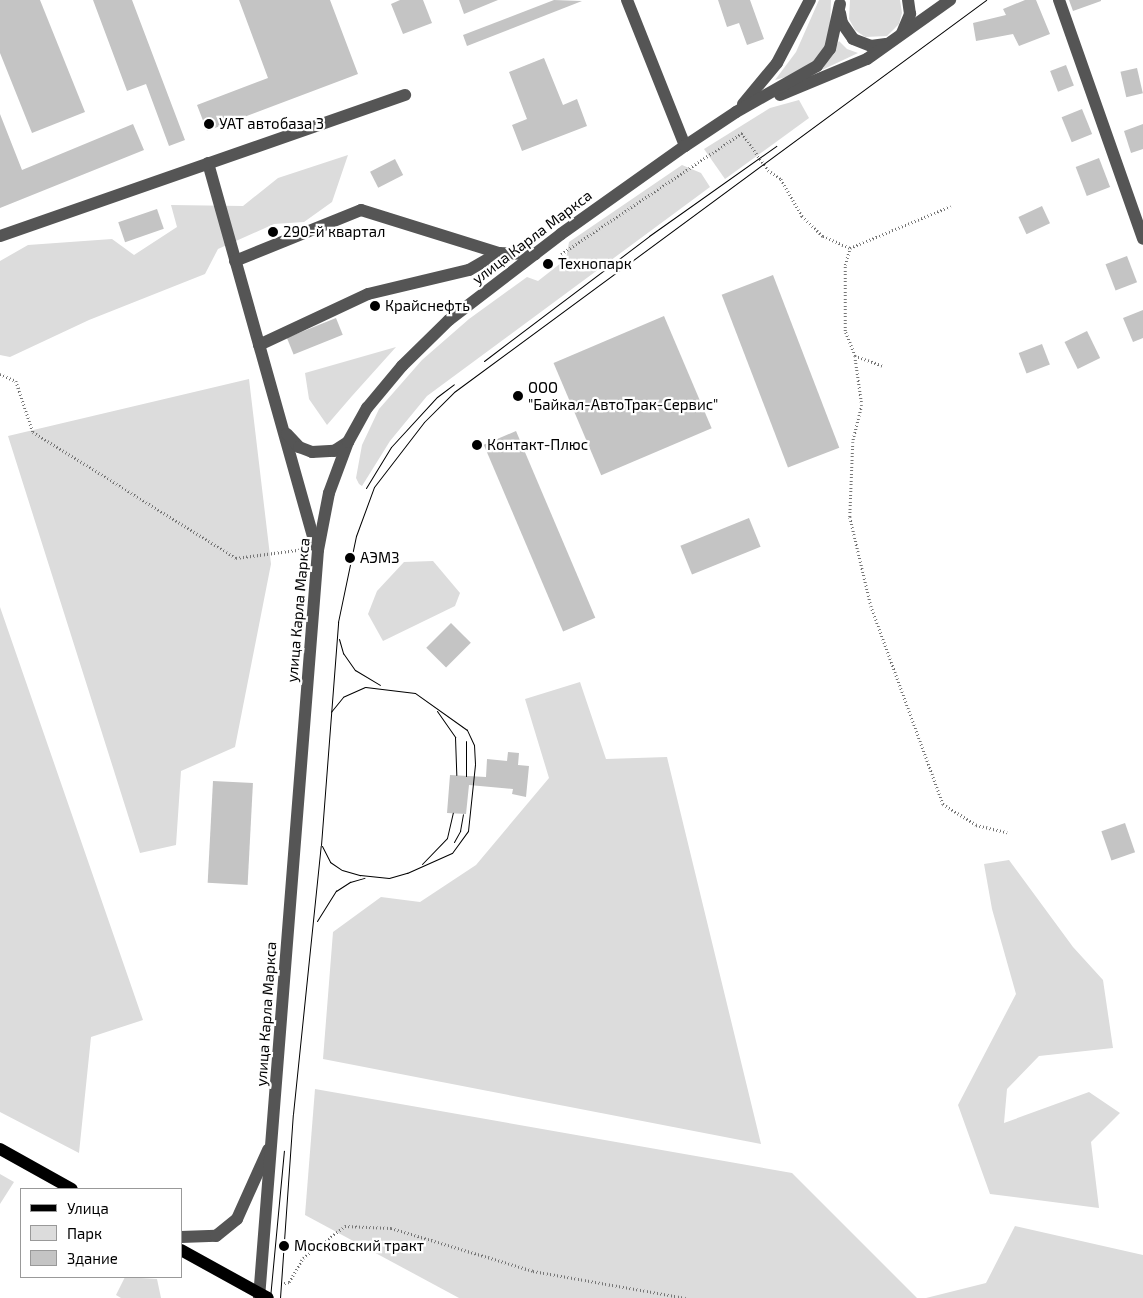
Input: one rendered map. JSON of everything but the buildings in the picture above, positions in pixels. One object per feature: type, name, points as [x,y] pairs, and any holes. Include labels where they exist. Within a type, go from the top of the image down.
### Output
[{"type":"main road","points":[[0,1149],[70,1188]]},
{"type":"main road","points":[[182,1251],[262,1296]]},
{"type":"street","points":[[627,0],[685,146]]},
{"type":"street","points":[[736,112],[777,64],[810,0]]},
{"type":"street","points":[[841,2],[842,23],[853,39],[878,46],[897,38],[908,21],[908,0]]},
{"type":"street","name":"улица Карла Маркса","points":[[736,112],[867,59],[950,0]]},
{"type":"street","points":[[1059,0],[1143,239]]},
{"type":"street","name":"улица Карла Маркса","points":[[262,1296],[318,550],[329,493],[348,442],[367,408],[402,366],[449,320],[535,254],[685,146],[736,112],[821,62],[830,49],[841,2]]},
{"type":"street","points":[[0,236],[405,95]]},
{"type":"street","points":[[208,163],[318,550]]},
{"type":"street","points":[[235,261],[361,210],[499,253],[535,254]]},
{"type":"street","points":[[259,345],[368,294],[468,270],[499,253]]},
{"type":"street","points":[[282,428],[299,447],[312,452],[334,451],[348,442]]},
{"type":"street","points":[[182,1237],[216,1236],[237,1219],[273,1139]]},
{"type":"path","points":[[561,254],[742,133],[768,170],[780,179],[802,216],[823,236],[850,248],[951,206]]},
{"type":"path","points":[[850,248],[845,265],[845,331],[854,356],[862,404],[853,442],[850,518],[871,606],[943,804],[976,825],[1007,832]]},
{"type":"path","points":[[854,356],[882,366]]},
{"type":"path","points":[[0,374],[16,380],[33,432],[236,558],[304,549]]},
{"type":"path","points":[[281,1284],[289,1282],[303,1258],[345,1226],[391,1228],[533,1271],[686,1298]]},
{"type":"green space","points":[[819,0],[831,0],[830,36],[817,61],[793,75],[775,80],[796,52]]},
{"type":"green space","points":[[850,0],[900,0],[902,13],[899,24],[887,36],[865,37],[855,30],[849,19]]},
{"type":"green space","points":[[839,41],[847,49],[858,53],[822,70]]},
{"type":"green space","points":[[799,100],[809,118],[725,179],[704,149],[770,108]]},
{"type":"green space","points":[[348,155],[332,202],[304,222],[274,224],[218,249],[205,274],[89,320],[10,357],[0,355],[0,261],[28,245],[112,239],[134,255],[177,227],[171,205],[243,206],[278,178]]},
{"type":"green space","points":[[682,165],[701,173],[710,187],[427,396],[390,441],[362,486],[359,484],[356,478],[362,445],[379,409],[422,360],[469,319],[527,277],[538,281],[566,259],[569,242]]},
{"type":"green space","points":[[396,347],[327,425],[309,399],[305,373]]},
{"type":"green space","points":[[249,379],[271,564],[235,747],[181,771],[176,845],[140,853],[8,436]]},
{"type":"green space","points":[[433,561],[460,593],[455,606],[383,641],[368,614],[377,591],[404,562]]},
{"type":"green space","points":[[0,607],[143,1020],[91,1037],[79,1153],[0,1112]]},
{"type":"green space","points":[[580,682],[606,759],[667,757],[761,1144],[323,1059],[333,932],[381,897],[420,902],[476,865],[549,778],[525,699]]},
{"type":"green space","points":[[1009,860],[1073,947],[1103,980],[1113,1048],[1039,1056],[1007,1089],[1004,1123],[1089,1092],[1120,1113],[1091,1142],[1099,1208],[990,1194],[958,1105],[1016,994],[992,909],[984,864]]},
{"type":"green space","points":[[315,1089],[792,1173],[917,1298],[459,1298],[305,1215]]},
{"type":"green space","points":[[0,1174],[14,1182],[0,1204]]},
{"type":"green space","points":[[1015,1226],[1143,1255],[1143,1298],[926,1298],[986,1283]]},
{"type":"green space","points":[[124,1278],[157,1279],[161,1298],[121,1298],[116,1295]]},
{"type":"tram line","points":[[280,1298],[293,1114],[321,845],[338,622],[356,536],[374,487],[424,422],[454,392],[986,0]]},
{"type":"tram line","points":[[484,361],[649,236],[776,146]]},
{"type":"tram line","points":[[366,488],[391,447],[437,397],[454,384]]},
{"type":"tram line","points":[[339,639],[343,653],[355,670],[380,685]]},
{"type":"tram line","points":[[322,846],[330,862],[342,870],[360,875],[389,878],[407,873],[452,853],[468,831],[475,764],[474,745],[467,730],[415,693],[365,687],[343,697],[331,712]]},
{"type":"tram line","points":[[437,711],[455,737],[456,775]]},
{"type":"tram line","points":[[466,741],[466,776]]},
{"type":"tram line","points":[[422,864],[447,838],[453,813]]},
{"type":"tram line","points":[[454,842],[460,831],[463,814]]},
{"type":"tram line","points":[[317,921],[336,891],[350,882],[364,878]]},
{"type":"tram line","points":[[270,1298],[284,1151]]},
{"type":"place","name":"УАТ автобаза 3","points":[[209,124]]},
{"type":"place","name":"290-й квартал","points":[[273,232]]},
{"type":"place","name":"Технопарк","points":[[548,264]]},
{"type":"place","name":"Крайснефть","points":[[375,306]]},
{"type":"place","name":"ООО \"Байкал-АвтоТрак-Сервис\"","points":[[518,396]]},
{"type":"place","name":"Контакт-Плюс","points":[[477,445]]},
{"type":"place","name":"АЭМЗ","points":[[350,558]]},
{"type":"place","name":"Московский тракт","points":[[284,1246]]}]
